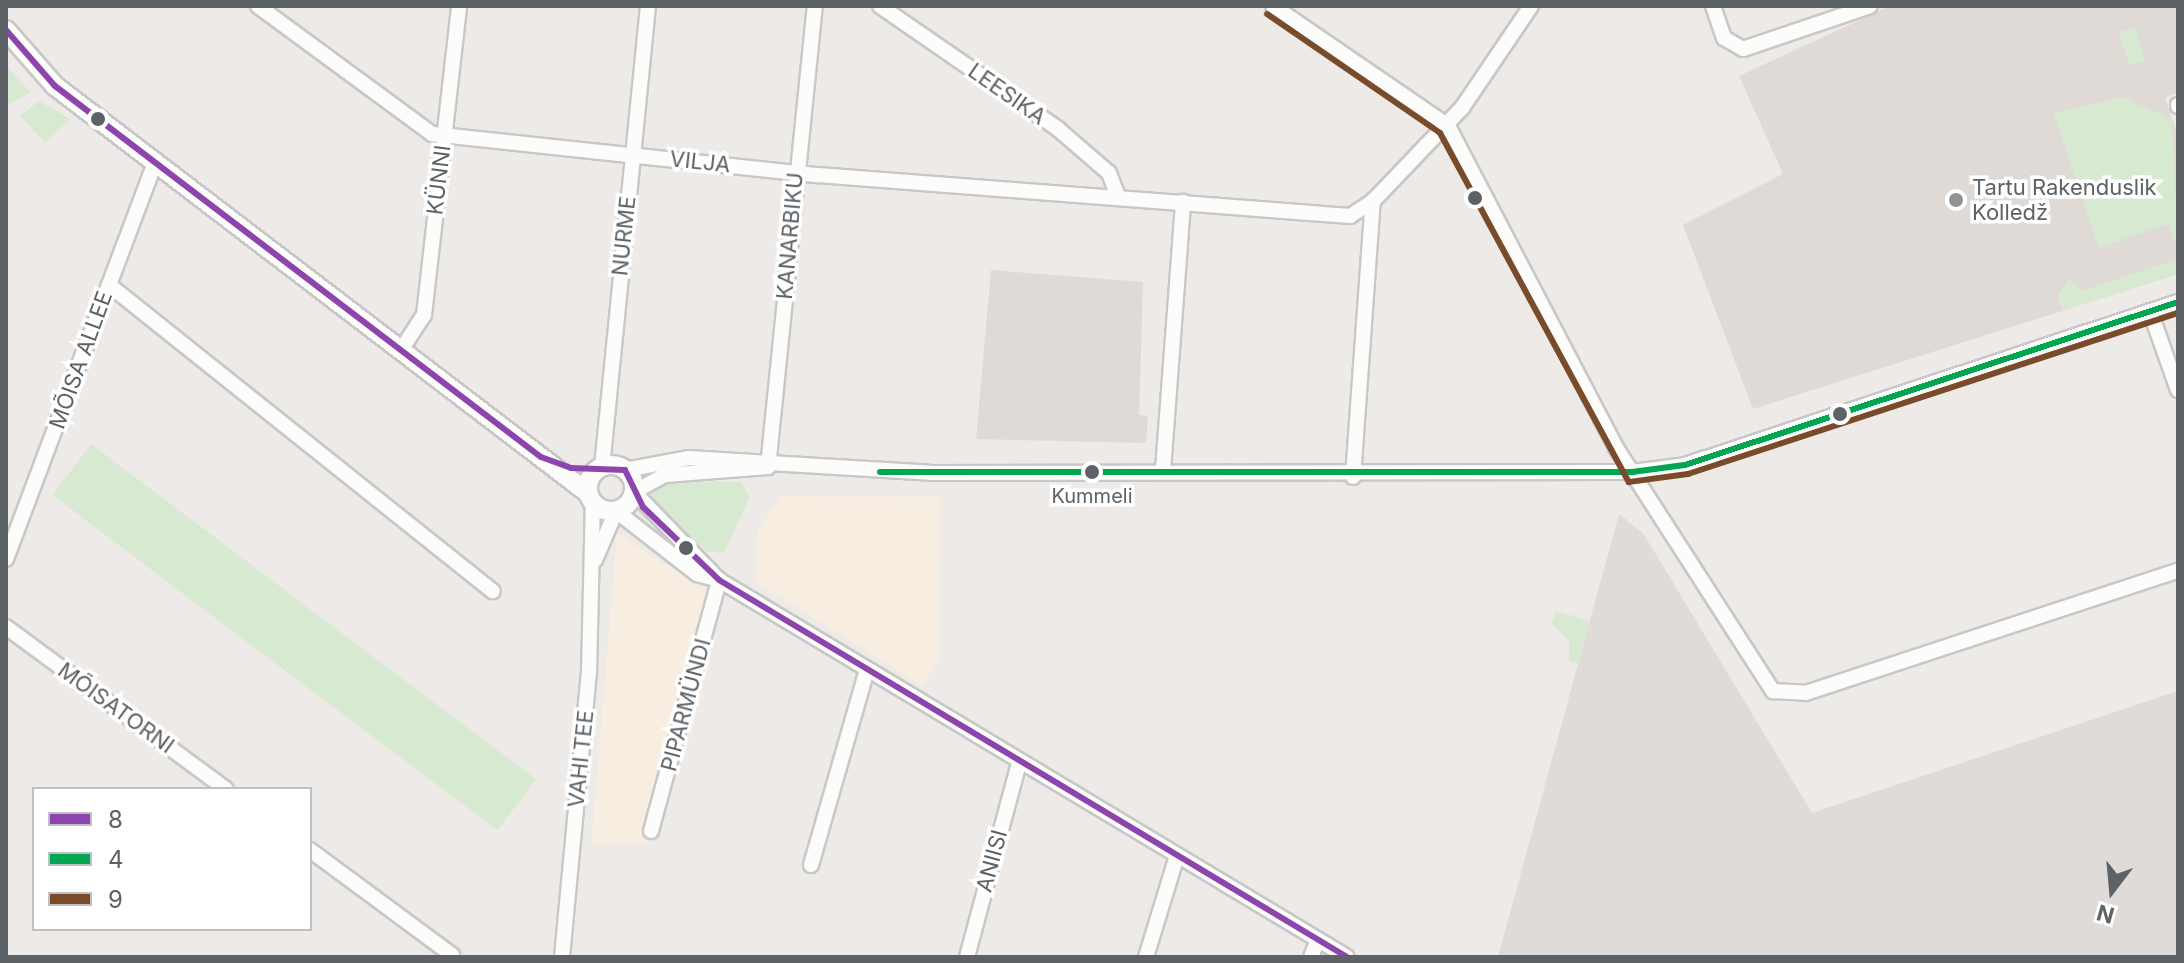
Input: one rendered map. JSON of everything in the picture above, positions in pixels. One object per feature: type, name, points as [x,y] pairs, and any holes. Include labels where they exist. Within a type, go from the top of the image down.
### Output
[{"type":"street","name":"VILJA","points":[[258,6],[397,111],[444,135],[796,172],[1350,216],[1373,201]]},
{"type":"street","name":"KÜNNI","points":[[403,347],[424,315],[459,6]]},
{"type":"street","name":"NURME","points":[[599,469],[648,6]]},
{"type":"street","name":"KANARBIKU","points":[[768,467],[815,6]]},
{"type":"street","name":"LEESIKA","points":[[880,6],[1058,129],[1109,173],[1118,197]]},
{"type":"street","points":[[1273,6],[1445,124],[1632,472],[1762,680],[1787,694],[2178,571]]},
{"type":"street","points":[[1713,6],[1724,38],[1743,49],[1870,6]]},
{"type":"street","points":[[1353,477],[1373,201],[1445,124],[1527,7]]},
{"type":"street","points":[[6,30],[55,86],[403,347],[591,498],[616,511],[697,574],[719,580]]},
{"type":"street","name":"MÕISA ALLEE","points":[[8,549],[155,162]]},
{"type":"street","points":[[1163,470],[1183,202]]},
{"type":"street","points":[[109,285],[493,591]]},
{"type":"street","points":[[541,457],[599,469],[625,470],[688,458],[768,467],[1163,470],[1353,477],[1632,472],[1685,465],[2178,302]]},
{"type":"street","points":[[2150,311],[2178,390]]},
{"type":"street","points":[[616,511],[634,492],[665,475],[749,474],[768,467]]},
{"type":"street","points":[[591,498],[599,469]]},
{"type":"street","points":[[625,470],[634,492],[719,580],[1018,766],[1347,957]]},
{"type":"street","name":"VAHI TEE","points":[[562,957],[595,560],[591,498]]},
{"type":"street","name":"VAHI TEE","points":[[595,560],[616,511]]},
{"type":"street","name":"PIPARMÜNDI","points":[[651,831],[719,580]]},
{"type":"street","name":"MÕISATORNI","points":[[6,627],[223,787]]},
{"type":"street","points":[[811,865],[866,673]]},
{"type":"street","name":"ANIISI","points":[[967,957],[1018,766]]},
{"type":"street","points":[[312,851],[452,955]]},
{"type":"street","points":[[1146,957],[1176,859]]},
{"type":"street","points":[[1311,957],[1318,940]]},
{"type":"shaded area","name":"Tartu Rakenduslik Kolledž","points":[[1890,6],[2178,6],[2178,92],[2165,98],[2178,136],[2178,274],[1753,409],[1683,225],[1783,174],[1739,76]]},
{"type":"shaded area","points":[[991,270],[1143,282],[1139,415],[1148,416],[1146,443],[976,439]]},
{"type":"shaded area","points":[[781,496],[941,497],[939,659],[922,686],[756,581],[757,531]]},
{"type":"shaded area","points":[[1619,514],[1643,533],[1812,813],[2178,691],[2178,957],[1498,957]]},
{"type":"shaded area","points":[[617,533],[719,598],[648,844],[591,845]]},
{"type":"green space","points":[[2135,27],[2146,60],[2130,66],[2119,32]]},
{"type":"green space","points":[[6,66],[30,92],[6,106]]},
{"type":"green space","points":[[2122,97],[2172,119],[2178,251],[2168,224],[2099,248],[2054,113]]},
{"type":"green space","points":[[39,101],[70,119],[45,143],[20,116]]},
{"type":"green space","points":[[2178,259],[2178,274],[2062,311],[2058,295],[2069,278],[2081,291]]},
{"type":"green space","points":[[91,444],[536,779],[497,830],[52,495]]},
{"type":"green space","points":[[660,481],[741,482],[750,497],[724,552],[708,552],[652,506],[651,489]]},
{"type":"green space","points":[[1556,611],[1590,621],[1578,664],[1569,661],[1569,641],[1552,624]]},
{"type":"transit line","name":"9","points":[[1267,14],[1440,133],[1629,482],[1688,474],[2178,313]]},
{"type":"transit line","name":"8","points":[[6,30],[55,86],[541,457],[571,468],[625,470],[643,507],[719,580],[1347,957]]},
{"type":"transit line","name":"4","points":[[880,472],[1632,472],[1685,465],[2178,302]]},
{"type":"place","name":"Tartu Rakenduslik Kolledž","points":[[1956,200]]},
{"type":"place","name":"Kummeli","points":[[1092,472]]}]
